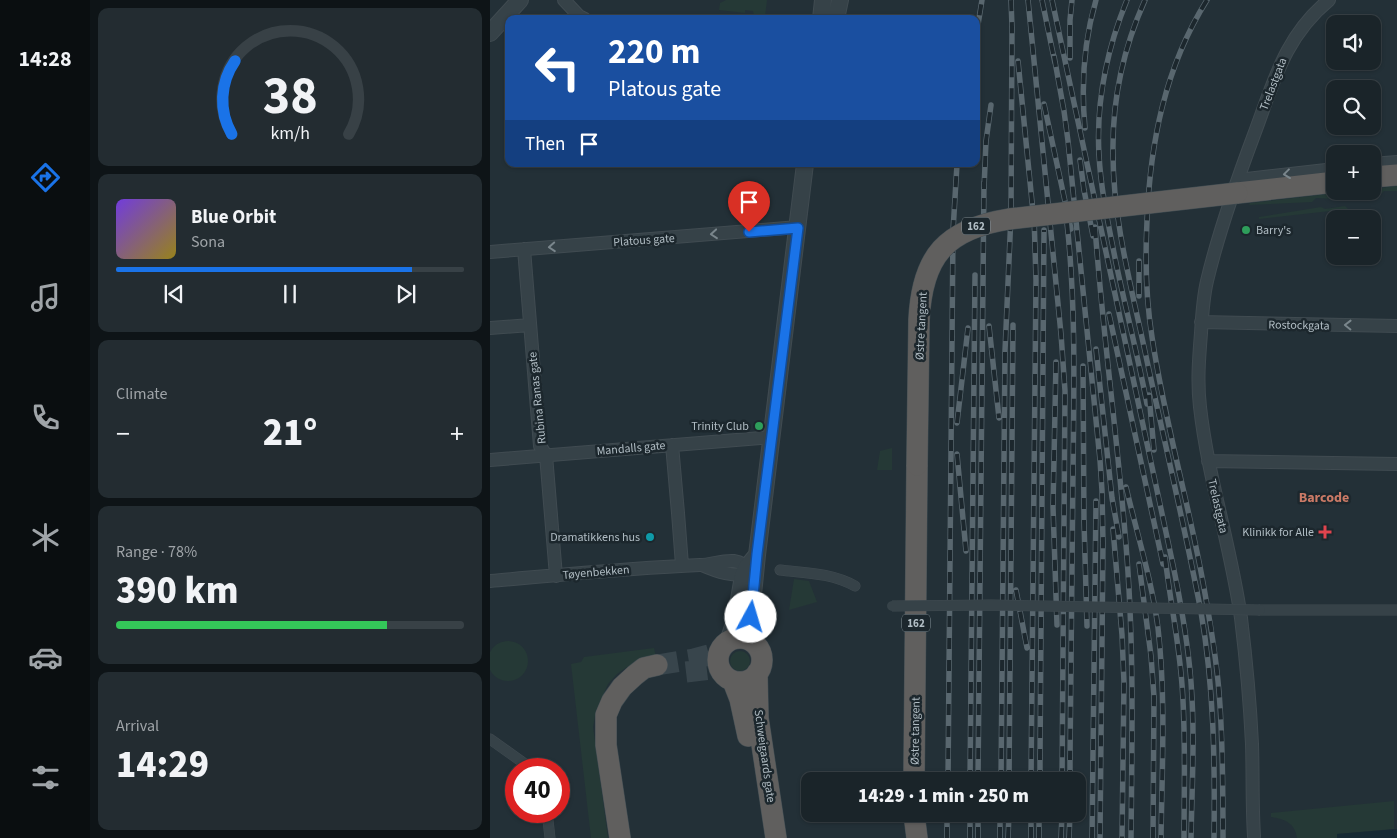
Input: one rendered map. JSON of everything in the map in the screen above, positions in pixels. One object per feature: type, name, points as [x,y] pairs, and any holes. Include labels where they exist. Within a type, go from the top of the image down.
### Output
[{"type":"highway","points":[[1381,176],[1397,175]]},
{"type":"highway","name":"Østre tangent","points":[[914,772],[919,320],[921,297],[930,265],[943,247],[955,236],[977,226],[1001,220],[1326,183]]},
{"type":"highway","points":[[740,639],[752,643],[758,649],[761,658],[760,668],[757,673],[749,680],[735,681],[728,678],[721,671],[718,661],[720,652],[728,642],[740,639]]},
{"type":"highway","points":[[620,837],[606,745],[606,716],[612,700],[628,683],[658,671]]},
{"type":"highway","name":"Schweigaards gate","points":[[757,673],[758,718],[776,838]]},
{"type":"highway","name":"Schweigaards gate","points":[[735,681],[746,724],[762,838]]},
{"type":"street","points":[[506,15],[520,0]]},
{"type":"street","points":[[564,0],[578,15]]},
{"type":"street","points":[[821,15],[823,0]]},
{"type":"street","points":[[837,15],[840,0]]},
{"type":"street","name":"Trelastgata","points":[[1254,836],[1252,742],[1241,618],[1208,461],[1200,408],[1198,356],[1206,282],[1238,180],[1276,74],[1290,45],[1300,30],[1329,0]]},
{"type":"street","points":[[490,33],[505,16]]},
{"type":"street","points":[[1381,163],[1397,162]]},
{"type":"street","points":[[728,642],[751,568],[772,437],[805,167]]},
{"type":"street","points":[[1238,180],[1326,169]]},
{"type":"street","name":"Platous gate","points":[[490,252],[798,228]]},
{"type":"street","name":"Rubina Ranas gate","points":[[524,249],[540,446],[546,455],[556,576]]},
{"type":"street","name":"Rostockgata","points":[[1202,322],[1397,326]]},
{"type":"street","points":[[490,328],[530,325]]},
{"type":"street","name":"Mandalls gate","points":[[490,460],[772,437]]},
{"type":"street","points":[[672,445],[682,566]]},
{"type":"street","points":[[1208,461],[1397,464]]},
{"type":"street","name":"Tøyenbekken","points":[[490,581],[702,565],[720,572],[751,568]]},
{"type":"street","points":[[751,568],[750,624],[752,643]]},
{"type":"street","points":[[780,570],[826,575],[839,578],[855,586]]},
{"type":"street","points":[[889,605],[1397,610]]},
{"type":"street","points":[[490,739],[517,758]]},
{"type":"street","points":[[548,823],[550,838]]},
{"type":"green space","points":[[726,0],[767,0],[765,15],[754,15],[753,11],[745,10],[745,13],[719,10],[720,3]]},
{"type":"green space","points":[[1397,186],[1397,191],[1384,191],[1381,194],[1381,188]]},
{"type":"green space","points":[[1326,194],[1326,198],[1316,198],[1312,202],[1249,205],[1250,203]]},
{"type":"green space","points":[[1345,206],[1348,209],[1259,219],[1259,217],[1321,207],[1325,209]]},
{"type":"green space","points":[[892,448],[892,470],[877,470],[880,451]]},
{"type":"green space","points":[[794,579],[809,581],[817,602],[789,610]]},
{"type":"green space","points":[[508,641],[519,645],[528,661],[524,672],[512,680],[508,681],[497,677],[490,668],[490,654],[492,650],[504,642]]},
{"type":"green space","points":[[654,648],[656,657],[627,667],[617,674],[608,684],[596,711],[593,727],[608,838],[591,838],[571,664],[581,662],[584,657]]},
{"type":"green space","points":[[740,651],[747,654],[750,661],[747,668],[740,671],[733,668],[730,661],[733,654]]},
{"type":"green space","points":[[1394,801],[1394,829],[1337,834],[1337,838],[1297,838],[1292,825],[1281,819],[1271,817],[1271,813]]},
{"type":"water","points":[[1397,829],[1397,838],[1337,838],[1337,834]]},
{"type":"tunnel","points":[[657,665],[694,659],[720,652]]},
{"type":"tunnel","points":[[686,672],[711,669],[721,671]]},
{"type":"railway","points":[[980,15],[982,0]]},
{"type":"railway","points":[[1001,772],[1005,351],[1011,215],[1011,0]]},
{"type":"railway","points":[[1028,0],[1065,391],[1062,772]]},
{"type":"railway","points":[[1042,0],[1055,63]]},
{"type":"railway","points":[[1052,0],[1184,624],[1190,667],[1193,721],[1191,838]]},
{"type":"railway","points":[[1070,58],[1072,0]]},
{"type":"railway","points":[[1085,128],[1083,96],[1084,63],[1096,0]]},
{"type":"railway","points":[[1127,0],[1114,37],[1104,76],[1099,115],[1099,155],[1108,223],[1147,404]]},
{"type":"railway","points":[[1145,0],[1125,56],[1114,114],[1113,154],[1116,206],[1125,258],[1201,612],[1209,668],[1213,725],[1214,838]]},
{"type":"railway","points":[[1207,0],[1180,52],[1162,106],[1156,134],[1149,192],[1146,265],[1148,308],[1157,367],[1196,547],[1218,677],[1223,783],[1223,838]]},
{"type":"railway","points":[[1054,56],[1068,141],[1102,491],[1100,838]]},
{"type":"railway","points":[[1018,61],[1034,222]]},
{"type":"railway","points":[[1044,104],[1071,229]]},
{"type":"railway","points":[[984,189],[986,141],[991,105]]},
{"type":"railway","points":[[1080,160],[1093,236]]},
{"type":"railway","points":[[948,772],[953,231],[957,167]]},
{"type":"railway","points":[[978,772],[984,182]]},
{"type":"railway","points":[[1031,772],[1036,280],[1034,215]]},
{"type":"railway","points":[[1067,223],[1072,285],[1074,348],[1070,760]]},
{"type":"railway","points":[[1095,227],[1124,517],[1129,593],[1132,698],[1131,838]]},
{"type":"railway","points":[[1040,760],[1044,230]]},
{"type":"railway","points":[[1139,261],[1139,296]]},
{"type":"railway","points":[[970,772],[975,275]]},
{"type":"railway","points":[[1109,314],[1163,564]]},
{"type":"railway","points":[[1009,772],[1013,325]]},
{"type":"railway","points":[[989,326],[999,418]]},
{"type":"railway","points":[[957,423],[968,328]]},
{"type":"railway","points":[[1096,349],[1112,498],[1119,537]]},
{"type":"railway","points":[[1056,362],[1053,507],[1057,625]]},
{"type":"railway","points":[[1083,366],[1087,626]]},
{"type":"railway","points":[[1149,395],[1154,450]]},
{"type":"railway","points":[[957,454],[966,551]]},
{"type":"railway","points":[[1126,487],[1148,575],[1158,628],[1163,707],[1161,838]]},
{"type":"railway","points":[[1092,838],[1096,501]]},
{"type":"railway","points":[[1113,529],[1124,683],[1122,838]]},
{"type":"railway","points":[[1165,557],[1182,685],[1184,838]]},
{"type":"railway","points":[[1139,564],[1151,656],[1154,697],[1153,838]]},
{"type":"railway","points":[[1016,590],[1027,648]]},
{"type":"railway","points":[[1040,754],[1040,772]]},
{"type":"railway","points":[[1070,755],[1070,772]]},
{"type":"railway","points":[[947,822],[947,838]]},
{"type":"railway","points":[[970,822],[970,838]]},
{"type":"railway","points":[[978,822],[978,838]]},
{"type":"railway","points":[[1000,822],[1000,838]]},
{"type":"railway","points":[[1008,838],[1009,822]]},
{"type":"railway","points":[[1031,822],[1031,838]]},
{"type":"railway","points":[[1039,822],[1039,838]]},
{"type":"railway","points":[[1061,838],[1062,822]]},
{"type":"railway","points":[[1069,838],[1070,822]]},
{"type":"place","name":"Barry's","points":[[1246,230]]},
{"type":"place","name":"Trinity Club","points":[[759,426]]},
{"type":"place","name":"Klinikk for Alle","points":[[1325,532]]},
{"type":"place","name":"Dramatikkens hus","points":[[650,537]]},
{"type":"district","name":"Barcode","points":[[1324,497]]},
{"type":"route","points":[[749,232],[798,228],[757,554],[751,617]]}]
